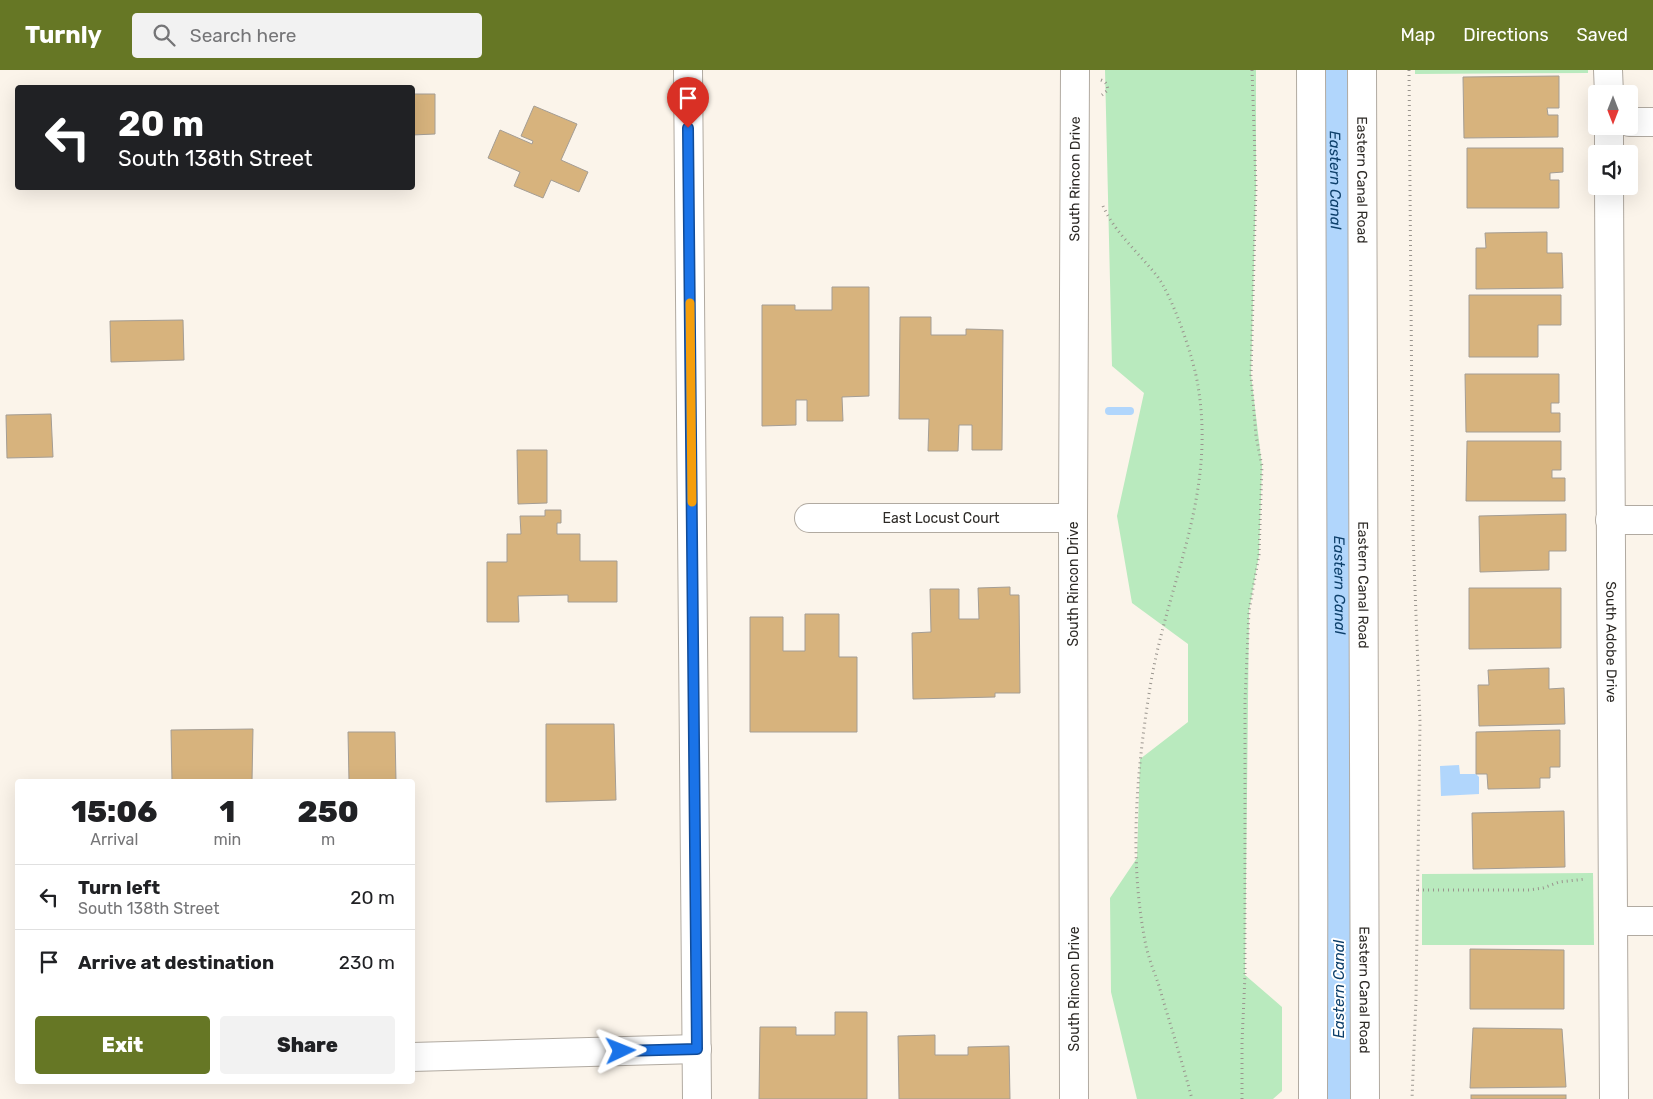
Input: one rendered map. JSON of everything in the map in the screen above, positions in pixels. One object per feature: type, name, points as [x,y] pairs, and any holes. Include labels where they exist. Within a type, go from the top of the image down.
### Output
[{"type":"street","points":[[688,70],[697,1099]]},
{"type":"street","points":[[1311,70],[1314,729],[1313,1099]]},
{"type":"street","name":"Eastern Canal Road","points":[[1362,70],[1365,1099]]},
{"type":"street","points":[[1608,70],[1609,85]]},
{"type":"street","name":"South Rincon Drive","points":[[1074,1099],[1073,518],[1088,73]]},
{"type":"street","points":[[1638,122],[1653,122]]},
{"type":"street","name":"South Adobe Drive","points":[[1609,195],[1614,1099]]},
{"type":"street","name":"East Locust Court","points":[[809,518],[1073,518]]},
{"type":"street","points":[[1610,520],[1653,520]]},
{"type":"street","points":[[1613,921],[1653,921]]},
{"type":"street","points":[[415,1056],[697,1049]]},
{"type":"path","points":[[1242,1099],[1244,701],[1249,611],[1259,555],[1262,466],[1256,436],[1251,375],[1256,186],[1252,70]]},
{"type":"path","points":[[1409,70],[1413,535],[1420,722],[1416,999],[1412,1099]]},
{"type":"path","points":[[1088,73],[1105,82],[1108,90],[1101,97]]},
{"type":"path","points":[[1102,202],[1120,233],[1159,278],[1174,309],[1190,354],[1198,384],[1202,424],[1202,470],[1180,573],[1160,643],[1149,692],[1136,808],[1138,884],[1146,948],[1182,1060],[1192,1099]]},
{"type":"path","points":[[1418,890],[1529,890],[1543,888],[1558,882],[1612,878]]},
{"type":"green space","points":[[1105,70],[1256,70],[1256,186],[1251,375],[1262,466],[1259,555],[1249,611],[1245,975],[1282,1007],[1282,1091],[1273,1099],[1137,1099],[1111,992],[1110,898],[1137,858],[1140,759],[1188,722],[1188,644],[1132,603],[1117,516],[1144,393],[1112,366]]},
{"type":"green space","points":[[1415,70],[1588,70],[1588,73],[1415,74]]},
{"type":"green space","points":[[1593,873],[1594,945],[1422,945],[1422,874]]},
{"type":"water","points":[[1459,765],[1460,774],[1476,774],[1479,777],[1479,794],[1441,796],[1440,766]]},
{"type":"building","points":[[1559,76],[1559,108],[1547,108],[1548,115],[1558,115],[1558,137],[1464,138],[1463,77]]},
{"type":"building","points":[[415,94],[435,94],[435,134],[415,135]]},
{"type":"building","points":[[534,106],[577,124],[561,160],[588,172],[579,192],[551,180],[543,198],[514,186],[520,172],[488,158],[500,130],[532,144],[533,141],[521,136]]},
{"type":"building","points":[[1467,148],[1563,148],[1563,172],[1550,173],[1550,180],[1559,180],[1559,208],[1467,208]]},
{"type":"building","points":[[1547,232],[1547,253],[1562,253],[1563,288],[1476,289],[1476,248],[1486,248],[1485,233]]},
{"type":"building","points":[[832,287],[869,287],[869,396],[842,397],[843,421],[807,421],[807,400],[796,400],[796,425],[762,426],[762,305],[795,305],[795,310],[832,310]]},
{"type":"building","points":[[1469,295],[1561,295],[1561,325],[1538,325],[1538,357],[1469,357]]},
{"type":"building","points":[[900,317],[931,317],[931,335],[966,335],[966,329],[1003,330],[1002,450],[972,450],[972,425],[959,425],[958,451],[928,451],[929,419],[899,419]]},
{"type":"building","points":[[183,320],[184,360],[111,362],[110,321]]},
{"type":"building","points":[[1465,374],[1559,374],[1559,403],[1551,403],[1551,413],[1560,413],[1560,432],[1466,432]]},
{"type":"building","points":[[51,414],[53,457],[7,458],[6,415]]},
{"type":"building","points":[[1467,441],[1561,441],[1561,470],[1552,470],[1552,478],[1565,478],[1565,501],[1466,501]]},
{"type":"building","points":[[517,450],[547,450],[547,503],[518,504]]},
{"type":"building","points":[[545,510],[561,510],[561,523],[557,523],[557,534],[580,534],[580,561],[617,561],[617,602],[568,602],[568,595],[518,596],[519,622],[487,622],[487,562],[507,562],[507,534],[521,534],[520,516],[545,516]]},
{"type":"building","points":[[1566,514],[1566,551],[1549,551],[1549,570],[1480,572],[1479,516]]},
{"type":"building","points":[[1010,587],[1010,595],[1019,595],[1020,693],[995,693],[995,697],[913,699],[912,633],[931,632],[930,589],[959,589],[959,619],[979,619],[978,588]]},
{"type":"building","points":[[1469,588],[1561,588],[1561,648],[1469,649]]},
{"type":"building","points":[[805,614],[839,614],[839,657],[857,657],[857,732],[750,732],[750,617],[783,617],[783,651],[805,651]]},
{"type":"building","points":[[1549,668],[1549,689],[1564,688],[1565,724],[1479,726],[1478,685],[1489,685],[1488,670]]},
{"type":"building","points":[[546,724],[614,724],[616,800],[546,802]]},
{"type":"building","points":[[253,729],[252,779],[172,779],[171,730]]},
{"type":"building","points":[[1560,730],[1560,767],[1550,767],[1550,778],[1540,778],[1540,788],[1488,789],[1487,774],[1476,774],[1476,732]]},
{"type":"building","points":[[348,732],[395,732],[396,779],[349,779]]},
{"type":"building","points":[[1564,811],[1565,867],[1473,869],[1472,813]]},
{"type":"building","points":[[1470,949],[1564,950],[1564,1009],[1470,1009]]},
{"type":"building","points":[[835,1012],[867,1012],[867,1099],[759,1099],[760,1027],[796,1027],[796,1035],[835,1035]]},
{"type":"building","points":[[1473,1028],[1562,1029],[1566,1087],[1470,1088]]},
{"type":"building","points":[[935,1035],[935,1055],[968,1055],[968,1047],[1009,1046],[1010,1099],[899,1099],[898,1036]]},
{"type":"building","points":[[1471,1095],[1566,1095],[1566,1099],[1471,1099]]},
{"type":"waterway","name":"Eastern Canal","points":[[1334,70],[1340,633],[1339,1099]]},
{"type":"waterway","points":[[1109,411],[1130,411]]},
{"type":"slow traffic","points":[[690,303],[692,502]]},
{"type":"route","points":[[621,1051],[697,1049],[688,128]]}]
